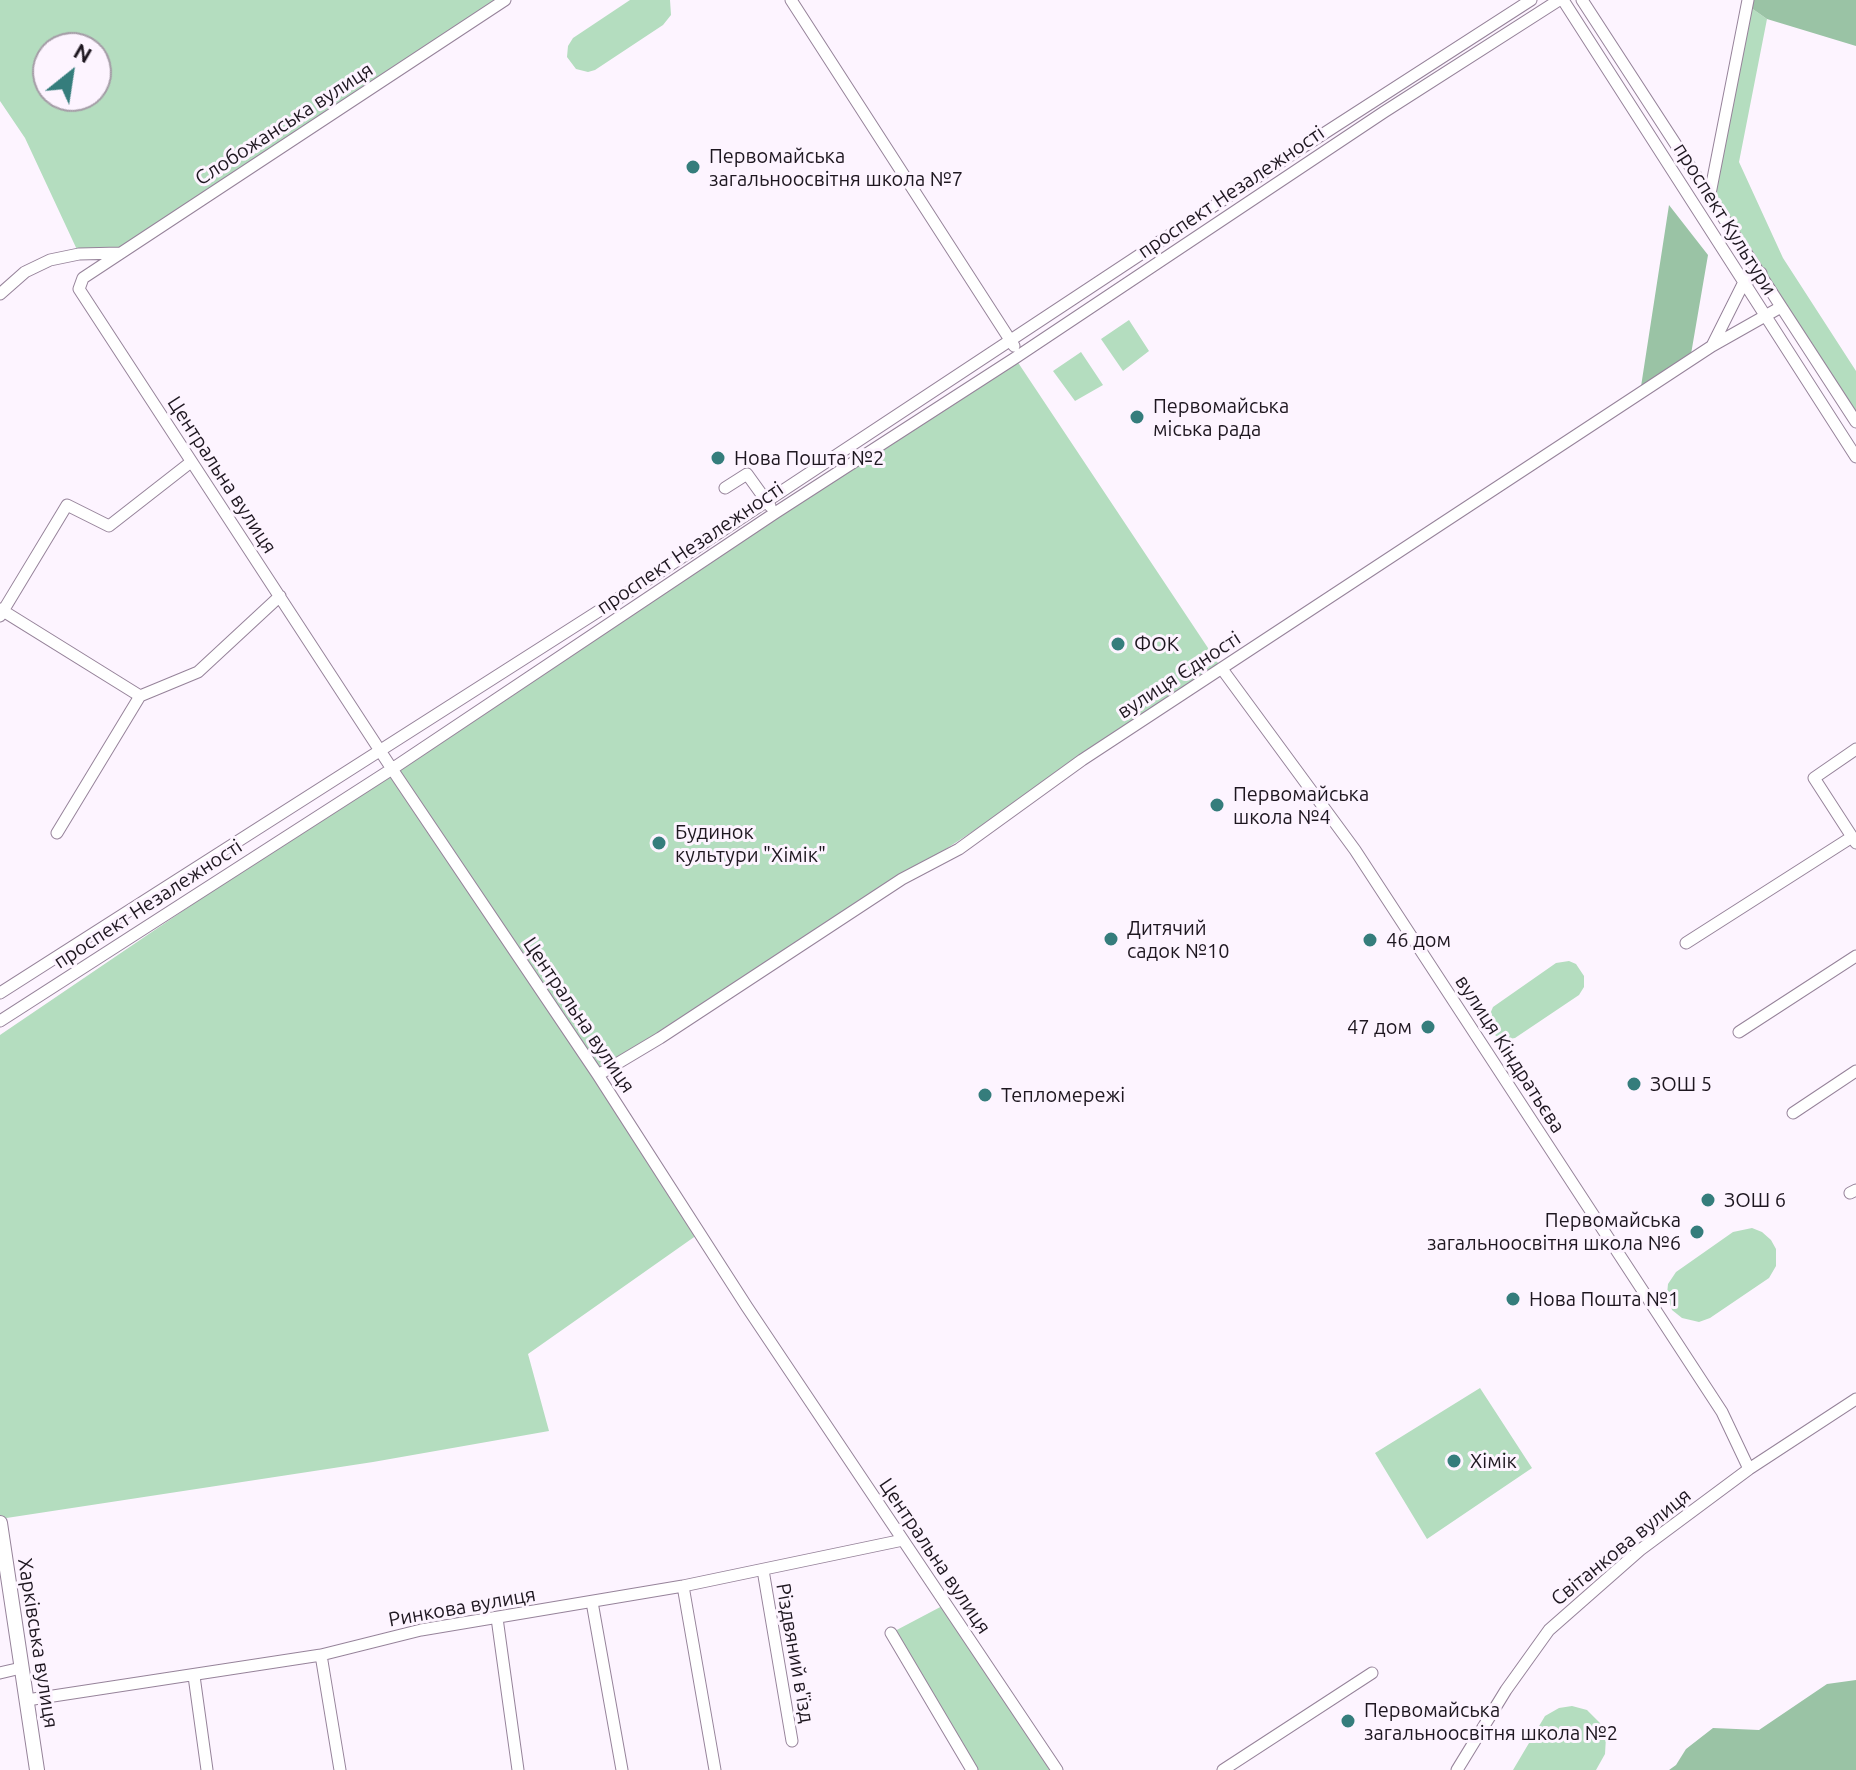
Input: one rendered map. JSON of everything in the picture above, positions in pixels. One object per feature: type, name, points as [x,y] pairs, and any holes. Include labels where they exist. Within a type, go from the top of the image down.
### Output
[{"type":"main road","name":"Харківська вулиця","points":[[0,1523],[37,1770]]},
{"type":"street","name":"Слобожанська вулиця","points":[[83,278],[505,0]]},
{"type":"street","points":[[791,0],[1017,356]]},
{"type":"street","name":"проспект Незалежності","points":[[0,993],[652,577],[1531,0]]},
{"type":"street","name":"проспект Незалежності","points":[[0,1021],[392,769],[1384,112],[1561,0]]},
{"type":"street","name":"проспект Культури","points":[[1561,0],[1856,457]]},
{"type":"street","name":"проспект Культури","points":[[1582,0],[1856,422]]},
{"type":"street","points":[[1698,209],[1711,197],[1717,149],[1748,0]]},
{"type":"street","points":[[1376,101],[1384,112]]},
{"type":"street","points":[[0,294],[25,272],[50,260],[79,254],[120,253]]},
{"type":"street","points":[[1712,346],[1744,282],[1761,273]]},
{"type":"street","name":"Центральна вулиця","points":[[83,278],[79,289],[82,296],[379,750],[598,1075],[739,1295],[1057,1770]]},
{"type":"street","name":"вулиця Єдності","points":[[598,1075],[660,1038],[902,879],[959,849],[1074,766],[1712,346],[1781,307]]},
{"type":"street","points":[[140,696],[1,612],[67,505],[109,526],[191,462]]},
{"type":"street","points":[[725,488],[747,474],[775,513]]},
{"type":"street","points":[[57,833],[140,696],[198,672],[280,596]]},
{"type":"street","name":"вулиця Кіндратьєва","points":[[1222,669],[1355,850],[1722,1412],[1749,1469]]},
{"type":"street","points":[[1686,943],[1854,840],[1814,778],[1856,749]]},
{"type":"street","points":[[1739,1032],[1856,956]]},
{"type":"street","points":[[1793,1113],[1856,1071]]},
{"type":"street","name":"Світанкова вулиця","points":[[1457,1770],[1506,1690],[1549,1630],[1640,1550],[1749,1469],[1856,1399]]},
{"type":"street","name":"Ринкова вулиця","points":[[27,1700],[321,1655],[421,1630],[683,1586],[903,1540]]},
{"type":"street","name":"Різдвяний в'їзд","points":[[763,1570],[792,1741]]},
{"type":"street","points":[[683,1586],[715,1770]]},
{"type":"street","points":[[592,1602],[622,1770]]},
{"type":"street","points":[[497,1618],[518,1770]]},
{"type":"street","points":[[891,1633],[972,1770]]},
{"type":"street","points":[[321,1655],[340,1770]]},
{"type":"street","points":[[0,1673],[21,1668]]},
{"type":"street","points":[[1223,1770],[1372,1673]]},
{"type":"street","points":[[194,1676],[207,1770]]},
{"type":"green space","points":[[0,0],[505,0],[120,253],[79,254],[25,138],[0,101]]},
{"type":"green space","points":[[630,0],[670,0],[671,15],[663,25],[595,70],[576,69],[567,57],[573,38]]},
{"type":"green space","points":[[1748,0],[1856,0],[1856,46],[1767,19],[1747,5]]},
{"type":"green space","points":[[1747,5],[1767,19],[1739,162],[1783,258],[1856,371],[1856,422],[1711,197]]},
{"type":"green space","points":[[1669,205],[1708,255],[1690,360],[1640,393]]},
{"type":"green space","points":[[1129,320],[1149,351],[1123,371],[1101,339]]},
{"type":"green space","points":[[1081,352],[1103,385],[1075,401],[1053,371]]},
{"type":"green space","points":[[1015,358],[1222,669],[599,1075],[697,1235],[528,1354],[549,1431],[373,1462],[0,1519],[0,1035],[392,769]]},
{"type":"green space","points":[[1569,961],[1576,964],[1584,976],[1584,987],[1579,995],[1515,1038],[1503,1040],[1490,1032],[1487,1021],[1493,1007],[1556,963]]},
{"type":"green space","points":[[1752,1228],[1762,1232],[1776,1249],[1776,1266],[1769,1278],[1710,1318],[1699,1322],[1682,1318],[1672,1310],[1667,1294],[1668,1284],[1676,1272],[1733,1232]]},
{"type":"green space","name":"Хімік","points":[[1480,1388],[1532,1468],[1427,1539],[1375,1453]]},
{"type":"green space","points":[[946,1604],[1057,1770],[972,1770],[891,1633]]},
{"type":"green space","points":[[1856,1680],[1856,1770],[1669,1770],[1686,1749],[1713,1728],[1759,1730],[1827,1684]]},
{"type":"green space","points":[[1572,1706],[1587,1710],[1602,1725],[1606,1737],[1605,1754],[1596,1770],[1513,1770],[1545,1716],[1559,1708]]},
{"type":"place","name":"Первомайська загальноосвітня школа №7","points":[[693,167]]},
{"type":"place","name":"Первомайська мiська рада","points":[[1137,417]]},
{"type":"place","name":"Нова Пошта №2","points":[[718,458]]},
{"type":"place","name":"ФОК","points":[[1118,644]]},
{"type":"place","name":"Первомайська школа №4","points":[[1217,805]]},
{"type":"place","name":"Будинок культури \"Хімік\"","points":[[659,843]]},
{"type":"place","name":"Дитячий садок №10","points":[[1111,939]]},
{"type":"place","name":"46 дом","points":[[1370,940]]},
{"type":"place","name":"47 дом","points":[[1428,1027]]},
{"type":"place","name":"ЗОШ 5","points":[[1634,1084]]},
{"type":"place","name":"Тепломережі","points":[[985,1095]]},
{"type":"place","name":"ЗОШ 6","points":[[1708,1200]]},
{"type":"place","name":"Первомайська загальноосвітня школа №6","points":[[1697,1232]]},
{"type":"place","name":"Нова Пошта №1","points":[[1513,1299]]},
{"type":"place","name":"Хімік","points":[[1454,1461]]},
{"type":"place","name":"Первомайська загальноосвітня школа №2","points":[[1348,1721]]}]
